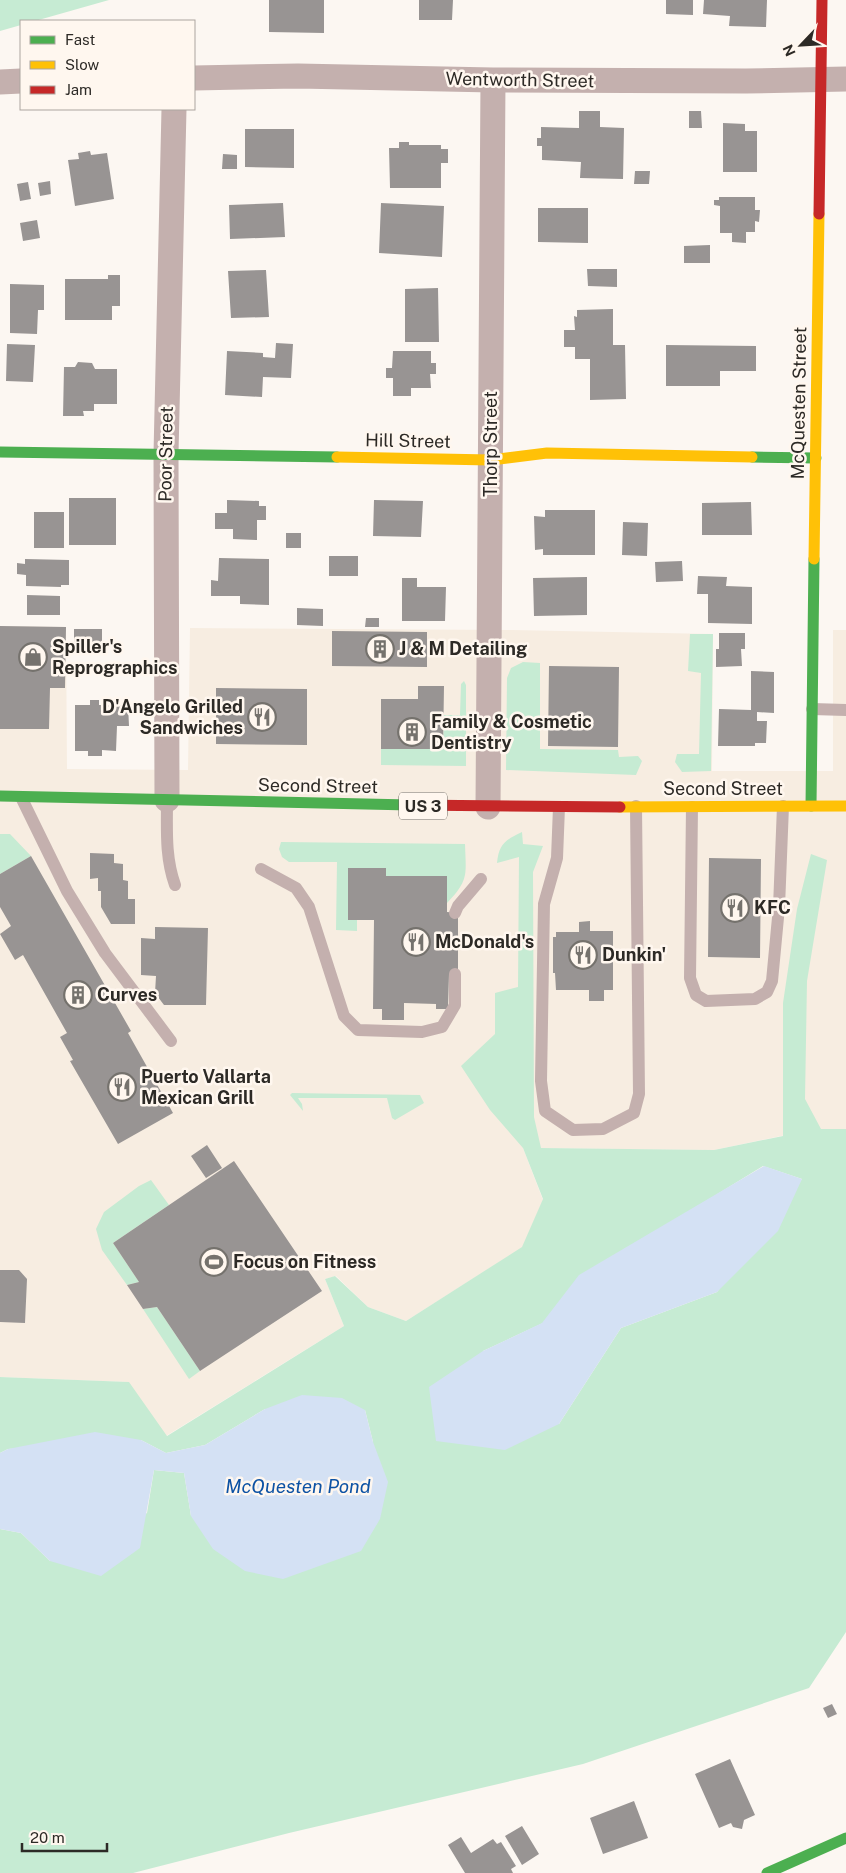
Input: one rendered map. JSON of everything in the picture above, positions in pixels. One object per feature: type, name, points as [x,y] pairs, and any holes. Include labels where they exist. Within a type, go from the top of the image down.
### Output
[{"type":"street","name":"McQuesten Street","points":[[811,806],[822,0]]},
{"type":"street","name":"Wentworth Street","points":[[195,78],[298,76],[493,80],[746,81],[846,79]]},
{"type":"street","name":"Thorp Street","points":[[488,807],[493,80]]},
{"type":"street","points":[[0,82],[20,81]]},
{"type":"street","name":"Poor Street","points":[[167,800],[166,454],[174,110]]},
{"type":"street","name":"Hill Street","points":[[0,452],[490,460],[547,453],[816,458]]},
{"type":"street","name":"Second Street","points":[[0,796],[488,807],[846,806]]},
{"type":"street","points":[[767,1873],[846,1838]]},
{"type":"lane","points":[[812,708],[846,710]]},
{"type":"lane","points":[[21,796],[67,891],[105,953],[171,1041]]},
{"type":"lane","points":[[167,800],[166,843],[170,871],[176,885]]},
{"type":"lane","points":[[559,807],[557,858],[544,904],[541,1081],[545,1111],[573,1130],[603,1129],[634,1113],[639,1094],[636,806]]},
{"type":"lane","points":[[692,807],[690,978],[696,995],[706,1001],[755,999],[767,992],[772,981],[779,906],[783,806]]},
{"type":"lane","points":[[262,869],[296,888],[309,907],[344,1016],[358,1030],[422,1032],[442,1027],[455,1005],[455,974]]},
{"type":"lane","points":[[455,913],[458,906],[481,879]]},
{"type":"shaded area","points":[[0,626],[66,627],[67,769],[188,770],[190,628],[512,630],[713,634],[712,771],[833,771],[833,630],[846,630],[846,1129],[815,1129],[714,1150],[523,1148],[543,1200],[523,1247],[406,1321],[368,1307],[336,1276],[325,1279],[344,1326],[166,1436],[128,1382],[0,1377]]},
{"type":"green space","points":[[0,0],[109,0],[39,20],[20,20],[20,25],[0,31]]},
{"type":"green space","points":[[690,634],[713,634],[711,771],[682,772],[675,762],[677,754],[699,754],[701,673],[688,671]]},
{"type":"green space","points":[[523,662],[540,663],[540,749],[618,750],[619,757],[638,756],[642,761],[636,775],[506,770],[507,678],[511,668]]},
{"type":"green space","points":[[464,681],[466,685],[466,766],[381,765],[381,749],[443,749],[444,715],[460,715],[461,684]]},
{"type":"green space","points":[[522,832],[523,844],[543,846],[533,872],[534,1117],[541,1148],[714,1150],[783,1136],[783,1003],[797,909],[811,854],[827,860],[807,981],[805,1099],[821,1129],[846,1129],[846,1632],[809,1688],[583,1764],[289,1833],[133,1873],[0,1873],[0,1529],[21,1533],[50,1561],[147,1513],[154,1470],[184,1473],[191,1516],[373,1442],[365,1410],[265,1409],[205,1445],[166,1453],[141,1440],[8,1449],[0,1453],[0,1377],[129,1382],[167,1436],[344,1326],[325,1279],[335,1276],[368,1307],[406,1321],[522,1247],[543,1199],[523,1148],[490,1110],[461,1066],[495,1034],[495,993],[518,987],[519,857],[497,863],[501,847],[507,840]],"holes":[[[763,1166],[802,1179],[717,1292],[621,1328],[559,1424],[483,1351],[543,1323],[698,1206]]]},
{"type":"green space","points":[[0,834],[10,834],[31,856],[0,874]]},
{"type":"green space","points":[[281,842],[465,844],[465,876],[459,888],[447,903],[447,877],[386,876],[386,868],[349,868],[348,920],[357,920],[357,931],[336,930],[337,862],[289,862],[282,857],[279,849]]},
{"type":"green space","points":[[292,1093],[420,1095],[424,1103],[395,1120],[392,1118],[387,1098],[298,1098],[302,1104],[303,1111],[290,1095]]},
{"type":"green space","points":[[151,1180],[169,1205],[113,1243],[139,1282],[127,1285],[102,1250],[96,1229],[104,1212],[139,1186]]},
{"type":"green space","points":[[157,1307],[200,1371],[189,1379],[143,1309]]},
{"type":"water","points":[[764,1166],[802,1179],[778,1231],[717,1292],[621,1328],[559,1424],[505,1450],[436,1441],[429,1387],[483,1351],[542,1323],[579,1275]]},
{"type":"water","name":"McQuesten Pond","points":[[302,1395],[342,1398],[365,1410],[373,1442],[388,1482],[380,1519],[361,1551],[283,1579],[245,1571],[213,1549],[191,1516],[184,1473],[154,1470],[140,1548],[101,1576],[50,1561],[21,1533],[0,1529],[0,1453],[8,1449],[95,1432],[141,1440],[166,1453],[205,1445],[265,1409]]},
{"type":"building","points":[[269,0],[324,0],[324,33],[269,32]]},
{"type":"building","points":[[419,0],[453,0],[452,20],[419,20]]},
{"type":"building","points":[[666,0],[693,0],[693,15],[666,14]]},
{"type":"building","points":[[704,0],[767,0],[766,27],[729,26],[730,16],[703,14]]},
{"type":"building","points":[[579,111],[600,111],[600,127],[624,128],[623,179],[580,178],[581,162],[542,160],[542,146],[537,146],[537,138],[541,138],[541,127],[579,128]]},
{"type":"building","points":[[689,111],[701,111],[702,128],[689,128]]},
{"type":"building","points":[[723,123],[745,124],[745,131],[757,131],[757,172],[723,172]]},
{"type":"building","points":[[245,129],[294,129],[294,168],[245,167]]},
{"type":"building","points":[[399,142],[409,142],[409,145],[441,145],[441,149],[448,149],[448,163],[441,163],[441,188],[390,188],[389,148],[399,148]]},
{"type":"building","points":[[90,151],[91,155],[107,153],[114,199],[75,206],[68,160],[79,159],[78,153]]},
{"type":"building","points":[[223,154],[237,155],[237,169],[222,169]]},
{"type":"building","points":[[635,171],[650,171],[649,184],[634,184]]},
{"type":"building","points":[[50,181],[51,194],[40,196],[38,183]]},
{"type":"building","points":[[28,182],[31,199],[20,201],[17,184]]},
{"type":"building","points":[[719,197],[755,197],[755,210],[760,210],[759,222],[755,221],[755,232],[746,232],[746,243],[732,242],[732,233],[720,233],[720,206],[714,205],[714,200],[719,200]]},
{"type":"building","points":[[283,203],[285,237],[230,239],[229,205]]},
{"type":"building","points":[[381,203],[444,206],[442,257],[379,253]]},
{"type":"building","points":[[538,208],[588,208],[588,243],[538,242]]},
{"type":"building","points":[[37,220],[40,238],[23,241],[20,223]]},
{"type":"building","points":[[710,245],[710,263],[684,263],[684,246]]},
{"type":"building","points":[[587,269],[617,269],[617,287],[588,286]]},
{"type":"building","points":[[266,270],[269,317],[231,318],[228,271]]},
{"type":"building","points":[[108,275],[120,275],[120,306],[112,306],[112,320],[65,320],[65,279],[108,279]]},
{"type":"building","points":[[10,284],[44,285],[44,310],[38,310],[37,334],[10,333]]},
{"type":"building","points":[[438,288],[439,342],[405,342],[405,289]]},
{"type":"building","points":[[613,309],[613,345],[625,345],[626,399],[590,400],[590,359],[575,359],[575,347],[564,347],[564,330],[575,330],[574,316],[577,317],[577,310]]},
{"type":"building","points":[[276,343],[293,344],[291,378],[263,377],[262,397],[225,395],[227,351],[263,353],[263,357],[275,358]]},
{"type":"building","points":[[7,344],[35,345],[33,382],[6,381]]},
{"type":"building","points":[[666,345],[756,346],[756,371],[720,371],[720,386],[666,386]]},
{"type":"building","points":[[393,351],[431,351],[431,363],[436,363],[436,374],[430,374],[431,388],[411,388],[411,396],[393,396],[393,378],[386,378],[386,368],[392,368]]},
{"type":"building","points":[[78,362],[92,363],[95,369],[117,369],[117,404],[94,404],[94,411],[83,411],[84,416],[63,416],[64,367],[75,367]]},
{"type":"building","points":[[69,498],[116,498],[116,545],[69,545]]},
{"type":"building","points":[[227,500],[259,501],[259,506],[266,506],[266,520],[257,520],[257,540],[233,539],[233,529],[215,529],[215,513],[227,513]]},
{"type":"building","points":[[374,500],[423,501],[421,537],[373,536]]},
{"type":"building","points":[[751,502],[752,535],[702,535],[702,503]]},
{"type":"building","points":[[545,510],[595,510],[595,555],[543,555],[543,549],[535,550],[534,516],[545,517]]},
{"type":"building","points":[[34,512],[64,512],[64,548],[34,548]]},
{"type":"building","points":[[623,522],[648,523],[647,556],[622,555]]},
{"type":"building","points":[[286,533],[301,533],[301,548],[286,548]]},
{"type":"building","points":[[329,556],[358,556],[358,576],[329,576]]},
{"type":"building","points":[[219,558],[269,559],[269,605],[240,604],[240,596],[211,596],[211,580],[218,581]]},
{"type":"building","points":[[25,559],[69,560],[69,585],[61,585],[61,587],[26,586],[26,575],[17,574],[17,563],[25,564]]},
{"type":"building","points":[[682,561],[683,581],[656,582],[655,562]]},
{"type":"building","points":[[698,576],[727,577],[726,586],[752,587],[752,624],[708,623],[708,594],[697,594]]},
{"type":"building","points":[[587,577],[587,615],[534,616],[533,578]]},
{"type":"building","points":[[402,578],[417,578],[417,587],[446,587],[445,621],[402,621]]},
{"type":"building","points":[[27,595],[60,596],[60,615],[27,615]]},
{"type":"building","points":[[297,608],[323,609],[323,626],[297,625]]},
{"type":"building","points":[[366,618],[379,618],[379,627],[365,627]]},
{"type":"building","name":"Spiller's Reprographics","points":[[0,626],[66,627],[65,688],[50,688],[49,729],[0,729]]},
{"type":"building","points":[[74,629],[102,629],[102,646],[74,646]]},
{"type":"building","name":"J & M Detailing","points":[[332,631],[427,632],[427,667],[332,666]]},
{"type":"building","points":[[719,633],[745,633],[745,649],[741,649],[742,666],[716,667],[716,649],[719,649]]},
{"type":"building","points":[[70,663],[80,663],[80,673],[70,673]]},
{"type":"building","points":[[549,666],[619,667],[618,747],[548,746]]},
{"type":"building","points":[[751,671],[774,672],[774,713],[757,712],[757,721],[767,721],[766,743],[755,743],[755,746],[718,746],[719,709],[751,710]]},
{"type":"building","name":"Family & Cosmetic Dentistry","points":[[418,686],[444,686],[443,749],[381,749],[381,699],[418,699]]},
{"type":"building","name":"D'Angelo Grilled Sandwiches","points":[[216,688],[307,689],[307,745],[216,744]]},
{"type":"building","points":[[90,700],[99,700],[99,705],[128,705],[129,726],[117,726],[116,751],[102,750],[102,756],[88,756],[88,751],[75,751],[75,705],[90,705]]},
{"type":"building","points":[[90,853],[114,854],[114,863],[123,864],[123,880],[128,881],[128,899],[135,899],[135,924],[111,924],[101,907],[101,891],[98,891],[98,878],[90,879]]},
{"type":"building","points":[[31,856],[131,1031],[128,1033],[173,1113],[118,1144],[70,1061],[73,1060],[60,1037],[67,1033],[23,955],[15,960],[0,934],[11,926],[0,907],[0,874]]},
{"type":"building","name":"KFC","points":[[709,858],[761,859],[760,958],[708,957]]},
{"type":"building","name":"McDonald's","points":[[348,868],[386,868],[386,876],[447,876],[447,912],[458,913],[458,974],[449,974],[448,1009],[436,1009],[436,1004],[404,1003],[404,1020],[382,1020],[382,1009],[373,1009],[374,920],[348,920]]},
{"type":"building","name":"Dunkin'","points":[[590,921],[590,931],[613,931],[613,990],[604,990],[604,1001],[589,1001],[589,990],[556,990],[555,973],[553,973],[553,937],[556,937],[556,932],[579,932],[579,922]]},
{"type":"building","points":[[155,927],[208,928],[206,1005],[164,1005],[155,993],[156,976],[141,975],[141,938],[155,939]]},
{"type":"building","points":[[207,1145],[222,1168],[206,1178],[191,1156]]},
{"type":"building","name":"Focus on Fitness","points":[[234,1161],[322,1291],[200,1371],[157,1307],[143,1309],[127,1285],[139,1282],[113,1243]]},
{"type":"building","points":[[0,1270],[19,1270],[27,1279],[25,1323],[0,1322]]},
{"type":"building","points":[[832,1704],[837,1714],[828,1718],[823,1708]]},
{"type":"building","points":[[730,1759],[755,1815],[744,1820],[742,1829],[733,1827],[731,1823],[719,1828],[695,1774]]},
{"type":"building","points":[[634,1801],[648,1838],[603,1854],[590,1818]]},
{"type":"building","points":[[522,1826],[539,1854],[522,1865],[505,1836]]},
{"type":"building","points":[[461,1837],[471,1853],[493,1839],[497,1844],[501,1842],[516,1866],[511,1869],[513,1873],[465,1873],[448,1845]]},
{"type":"traffic: fast","points":[[0,452],[337,457]]},
{"type":"traffic: fast","points":[[752,457],[816,458]]},
{"type":"traffic: fast","points":[[811,806],[814,559]]},
{"type":"traffic: fast","points":[[0,796],[410,805]]},
{"type":"traffic: fast","points":[[767,1873],[846,1838]]},
{"type":"traffic: slow","points":[[814,559],[819,214]]},
{"type":"traffic: slow","points":[[337,457],[491,460],[547,453],[752,457]]},
{"type":"traffic: slow","points":[[620,807],[846,806]]},
{"type":"traffic: jam","points":[[819,214],[822,0]]},
{"type":"traffic: jam","points":[[410,805],[620,807]]},
{"type":"place","name":"J & M Detailing","points":[[380,649]]},
{"type":"place","name":"Spiller's Reprographics","points":[[33,657]]},
{"type":"place","name":"D'Angelo Grilled Sandwiches","points":[[262,717]]},
{"type":"place","name":"Family & Cosmetic Dentistry","points":[[412,732]]},
{"type":"place","name":"KFC","points":[[735,908]]},
{"type":"place","name":"McDonald's","points":[[416,942]]},
{"type":"place","name":"Dunkin'","points":[[583,955]]},
{"type":"place","name":"Curves","points":[[78,995]]},
{"type":"place","name":"Puerto Vallarta Mexican Grill","points":[[122,1087]]},
{"type":"place","name":"Focus on Fitness","points":[[214,1262]]}]
